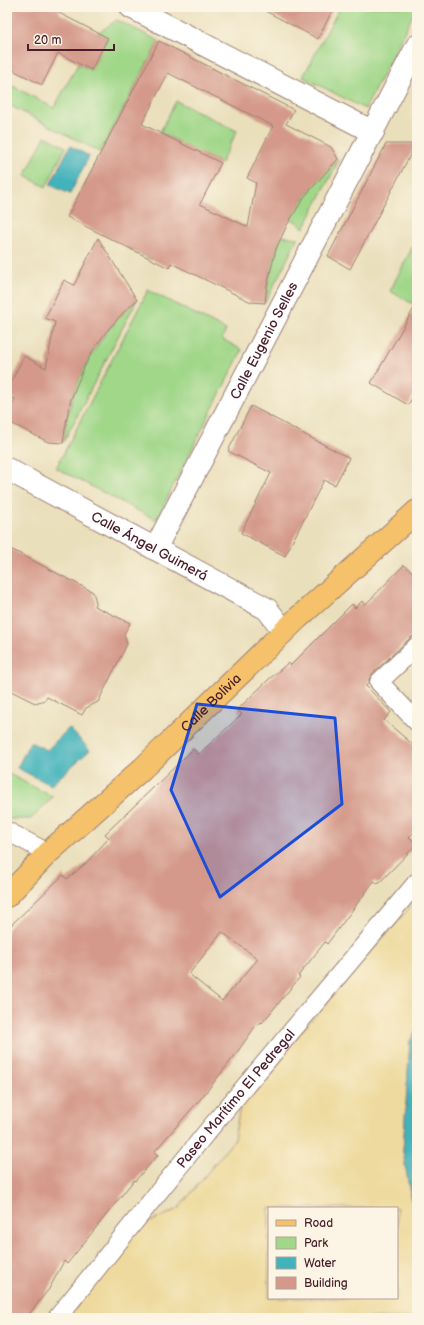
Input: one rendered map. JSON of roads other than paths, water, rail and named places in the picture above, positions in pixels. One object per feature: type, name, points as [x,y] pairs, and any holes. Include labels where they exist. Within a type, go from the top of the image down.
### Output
[{"type":"main road","name":"Calle Bolivia","points":[[7,896],[48,853],[143,768],[284,631],[417,511]]},
{"type":"street","points":[[131,7],[373,132]]},
{"type":"street","name":"Calle Eugenio Selles","points":[[155,549],[417,46]]},
{"type":"street","name":"Calle Ángel Guimerá","points":[[7,469],[267,609],[284,631]]},
{"type":"street","points":[[417,646],[379,682],[417,722]]},
{"type":"street","points":[[7,831],[48,853]]},
{"type":"street","name":"Paseo Marítimo El Pedregal","points":[[57,1318],[206,1133],[417,882]]},
{"type":"water","points":[[70,146],[89,156],[70,194],[50,185]]},
{"type":"water","points":[[69,728],[90,750],[51,785],[17,768],[30,742],[47,750]]},
{"type":"water","points":[[417,1029],[417,1235],[403,1151],[410,1041]]}]
